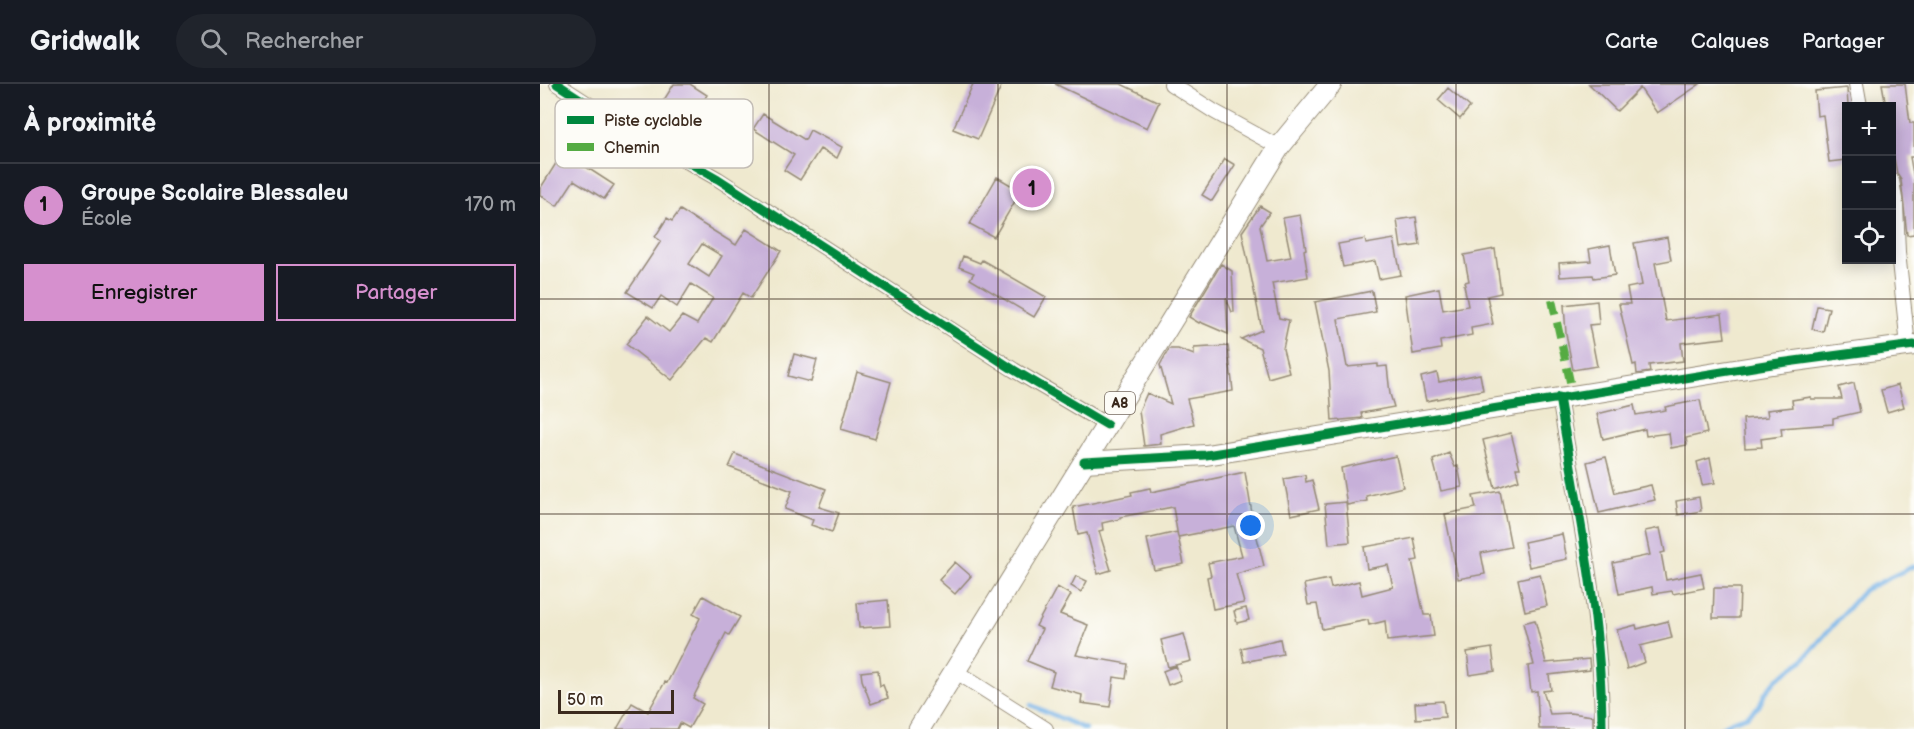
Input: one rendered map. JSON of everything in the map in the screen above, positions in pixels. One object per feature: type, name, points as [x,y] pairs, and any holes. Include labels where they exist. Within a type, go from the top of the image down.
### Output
[{"type":"main road","name":"A8","points":[[919,729],[1279,147],[1331,84]]},
{"type":"street","points":[[557,84],[580,99]]},
{"type":"street","points":[[1171,84],[1215,112],[1279,147]]},
{"type":"street","points":[[1856,84],[1859,102]]},
{"type":"street","points":[[699,168],[995,357],[1107,425]]},
{"type":"street","points":[[1084,462],[1206,455],[1772,363],[1911,346],[1898,252],[1896,205]]},
{"type":"street","points":[[1559,397],[1595,614],[1602,681],[1602,729]]},
{"type":"street","points":[[955,671],[1046,729]]},
{"type":"building","points":[[674,84],[690,84],[707,95],[705,99],[665,99]]},
{"type":"building","points":[[973,84],[1002,84],[978,139],[953,129]]},
{"type":"building","points":[[1055,84],[1121,84],[1159,102],[1147,128]]},
{"type":"building","points":[[1589,84],[1700,84],[1657,113],[1640,88],[1617,111]]},
{"type":"building","points":[[1882,84],[1905,84],[1910,123],[1914,123],[1914,157],[1910,157],[1914,180],[1914,234],[1907,235],[1901,180],[1896,169],[1896,102],[1885,102]]},
{"type":"building","points":[[1448,88],[1470,107],[1460,119],[1438,100]]},
{"type":"building","points":[[1847,88],[1848,102],[1842,102],[1842,160],[1829,162],[1823,115],[1817,116],[1815,91]]},
{"type":"building","points":[[763,114],[805,140],[810,130],[842,147],[837,158],[820,149],[800,180],[784,170],[794,155],[753,129]]},
{"type":"building","points":[[1225,159],[1235,165],[1212,201],[1202,195]]},
{"type":"building","points":[[555,165],[555,168],[588,168],[614,185],[604,199],[574,180],[557,206],[540,195],[540,189]]},
{"type":"building","points":[[997,177],[1021,191],[994,237],[970,224]]},
{"type":"building","points":[[1260,206],[1270,212],[1260,226],[1267,261],[1291,257],[1283,218],[1300,215],[1308,277],[1272,283],[1279,318],[1289,320],[1283,349],[1289,372],[1268,378],[1260,348],[1241,339],[1262,330],[1242,232]]},
{"type":"building","points":[[680,210],[736,245],[746,229],[781,251],[751,298],[743,293],[713,342],[706,338],[672,380],[626,344],[648,316],[669,332],[682,316],[697,324],[713,298],[691,284],[677,307],[661,296],[653,308],[627,292],[661,241],[655,237],[667,218],[672,221]],"holes":[[[702,244],[722,256],[709,277],[689,264]]]},
{"type":"building","points":[[1416,217],[1420,245],[1401,248],[1397,220]]},
{"type":"building","points":[[1667,237],[1671,260],[1655,263],[1666,321],[1722,314],[1725,338],[1681,343],[1683,361],[1649,365],[1650,372],[1637,374],[1619,304],[1630,304],[1627,288],[1642,285],[1634,243]]},
{"type":"building","points":[[1365,239],[1366,244],[1394,239],[1401,275],[1379,279],[1375,261],[1343,267],[1338,244]]},
{"type":"building","points":[[1610,245],[1615,275],[1594,278],[1593,275],[1560,277],[1559,263],[1591,261],[1589,249]]},
{"type":"building","points":[[1495,249],[1501,293],[1487,296],[1493,324],[1471,328],[1472,335],[1440,341],[1441,349],[1413,354],[1405,295],[1439,288],[1443,310],[1468,306],[1464,285],[1469,281],[1464,255]]},
{"type":"building","points":[[963,256],[980,263],[982,260],[1046,297],[1034,317],[970,279],[974,273],[959,267]]},
{"type":"building","points":[[1221,264],[1232,271],[1234,312],[1226,298],[1228,334],[1189,317]]},
{"type":"building","points":[[1372,291],[1376,312],[1338,319],[1347,367],[1378,364],[1378,367],[1387,366],[1394,407],[1361,413],[1362,418],[1332,421],[1329,371],[1315,302]]},
{"type":"building","points":[[1597,301],[1599,324],[1589,325],[1597,366],[1573,370],[1566,334],[1564,305]]},
{"type":"building","points":[[1817,306],[1829,308],[1823,332],[1812,329]]},
{"type":"building","points":[[1228,346],[1233,391],[1187,399],[1194,424],[1160,434],[1161,444],[1144,446],[1139,411],[1147,393],[1171,404],[1160,365],[1169,349],[1178,349],[1194,355],[1194,348]]},
{"type":"building","points":[[794,354],[817,360],[811,382],[788,376]]},
{"type":"building","points":[[857,372],[891,382],[875,439],[841,429]]},
{"type":"building","points":[[1437,373],[1439,382],[1480,374],[1483,390],[1426,401],[1421,377]]},
{"type":"building","points":[[1854,383],[1860,412],[1833,418],[1833,424],[1781,428],[1782,436],[1761,439],[1762,447],[1745,448],[1743,419],[1768,417],[1767,410],[1793,407],[1792,400],[1811,397],[1811,399],[1842,399],[1839,387]]},
{"type":"building","points":[[1898,385],[1904,407],[1887,412],[1881,390]]},
{"type":"building","points":[[1700,400],[1707,433],[1686,438],[1687,445],[1671,448],[1669,433],[1646,436],[1645,429],[1603,439],[1597,414],[1634,405],[1636,415],[1666,410],[1665,407]]},
{"type":"building","points":[[1511,433],[1520,468],[1516,468],[1519,480],[1495,488],[1483,440]]},
{"type":"building","points":[[1449,453],[1455,467],[1458,466],[1462,487],[1441,491],[1433,460]]},
{"type":"building","points":[[735,454],[826,489],[819,507],[839,513],[832,532],[811,525],[813,520],[785,509],[792,491],[729,467]]},
{"type":"building","points":[[1396,456],[1403,487],[1366,496],[1367,501],[1347,505],[1341,468]]},
{"type":"building","points":[[1606,457],[1615,493],[1651,485],[1655,500],[1599,513],[1587,462]]},
{"type":"building","points":[[1710,458],[1715,483],[1702,485],[1697,462]]},
{"type":"building","points":[[1245,472],[1264,566],[1236,574],[1244,603],[1213,609],[1207,577],[1211,576],[1208,563],[1242,556],[1234,526],[1178,537],[1173,507],[1120,517],[1120,519],[1102,523],[1103,530],[1099,531],[1111,570],[1098,574],[1087,533],[1078,535],[1073,507],[1132,495],[1131,492],[1150,488],[1151,492]]},
{"type":"building","points":[[1305,475],[1306,482],[1312,480],[1319,509],[1291,515],[1284,479]]},
{"type":"building","points":[[1500,491],[1511,547],[1481,553],[1485,574],[1458,579],[1445,514],[1476,508],[1473,496]]},
{"type":"building","points":[[1699,497],[1701,511],[1678,515],[1676,501]]},
{"type":"building","points":[[1346,502],[1350,542],[1329,544],[1325,504]]},
{"type":"building","points":[[1660,528],[1665,552],[1661,553],[1666,580],[1701,573],[1704,588],[1673,594],[1672,591],[1653,594],[1652,587],[1619,594],[1613,563],[1650,555],[1645,531]]},
{"type":"building","points":[[1177,532],[1184,564],[1154,570],[1147,539]]},
{"type":"building","points":[[1562,534],[1567,559],[1529,567],[1524,542]]},
{"type":"building","points":[[1414,538],[1418,560],[1412,561],[1424,615],[1431,615],[1434,636],[1387,641],[1385,621],[1369,625],[1368,620],[1322,629],[1317,604],[1308,605],[1304,584],[1329,579],[1331,588],[1359,581],[1362,595],[1393,587],[1388,565],[1367,569],[1364,547]]},
{"type":"building","points":[[955,562],[971,576],[955,594],[939,580]]},
{"type":"building","points":[[1540,574],[1547,606],[1525,611],[1518,579]]},
{"type":"building","points":[[1076,576],[1087,581],[1081,592],[1071,586]]},
{"type":"building","points":[[1057,587],[1071,595],[1060,614],[1088,625],[1076,655],[1128,664],[1126,679],[1114,677],[1110,707],[1081,703],[1082,695],[1050,686],[1054,672],[1027,661],[1042,629],[1036,626]]},
{"type":"building","points":[[1714,588],[1740,588],[1739,618],[1713,618]]},
{"type":"building","points":[[703,596],[740,617],[729,635],[726,633],[693,698],[703,704],[689,728],[680,723],[677,729],[617,729],[632,703],[648,712],[665,682],[667,683],[700,618],[693,614]]},
{"type":"building","points":[[888,600],[890,626],[859,628],[857,603]]},
{"type":"building","points":[[1246,608],[1249,620],[1237,623],[1234,611]]},
{"type":"building","points":[[1535,620],[1546,663],[1589,659],[1590,670],[1549,675],[1551,690],[1543,691],[1550,714],[1570,713],[1593,716],[1593,729],[1539,729],[1537,691],[1531,692],[1528,666],[1534,665],[1523,623]]},
{"type":"building","points":[[1668,621],[1672,638],[1640,646],[1645,662],[1627,669],[1617,630],[1636,625],[1637,629]]},
{"type":"building","points":[[1184,634],[1191,661],[1168,667],[1161,640]]},
{"type":"building","points":[[1280,639],[1283,654],[1244,662],[1241,648]]},
{"type":"building","points":[[1492,648],[1495,671],[1470,675],[1467,652]]},
{"type":"building","points":[[1176,666],[1181,680],[1168,685],[1163,671]]},
{"type":"building","points":[[878,670],[880,686],[883,685],[888,698],[871,704],[861,672]]},
{"type":"building","points":[[1443,701],[1445,717],[1416,719],[1415,703]]},
{"type":"waterway","points":[[1719,729],[1747,716],[1759,706],[1765,693],[1777,679],[1801,662],[1864,590],[1914,566]]},
{"type":"waterway","points":[[1031,705],[1085,729]]},
{"type":"marked path","points":[[1552,300],[1573,395]]},
{"type":"cycle path","points":[[557,84],[580,99]]},
{"type":"cycle path","points":[[699,168],[1014,370],[1107,425]]},
{"type":"cycle path","points":[[1084,462],[1206,455],[1772,364],[1914,345]]},
{"type":"cycle path","points":[[1559,397],[1593,604],[1598,645],[1602,729]]},
{"type":"place","name":"Groupe Scolaire Blessaleu","points":[[1032,188]]}]
